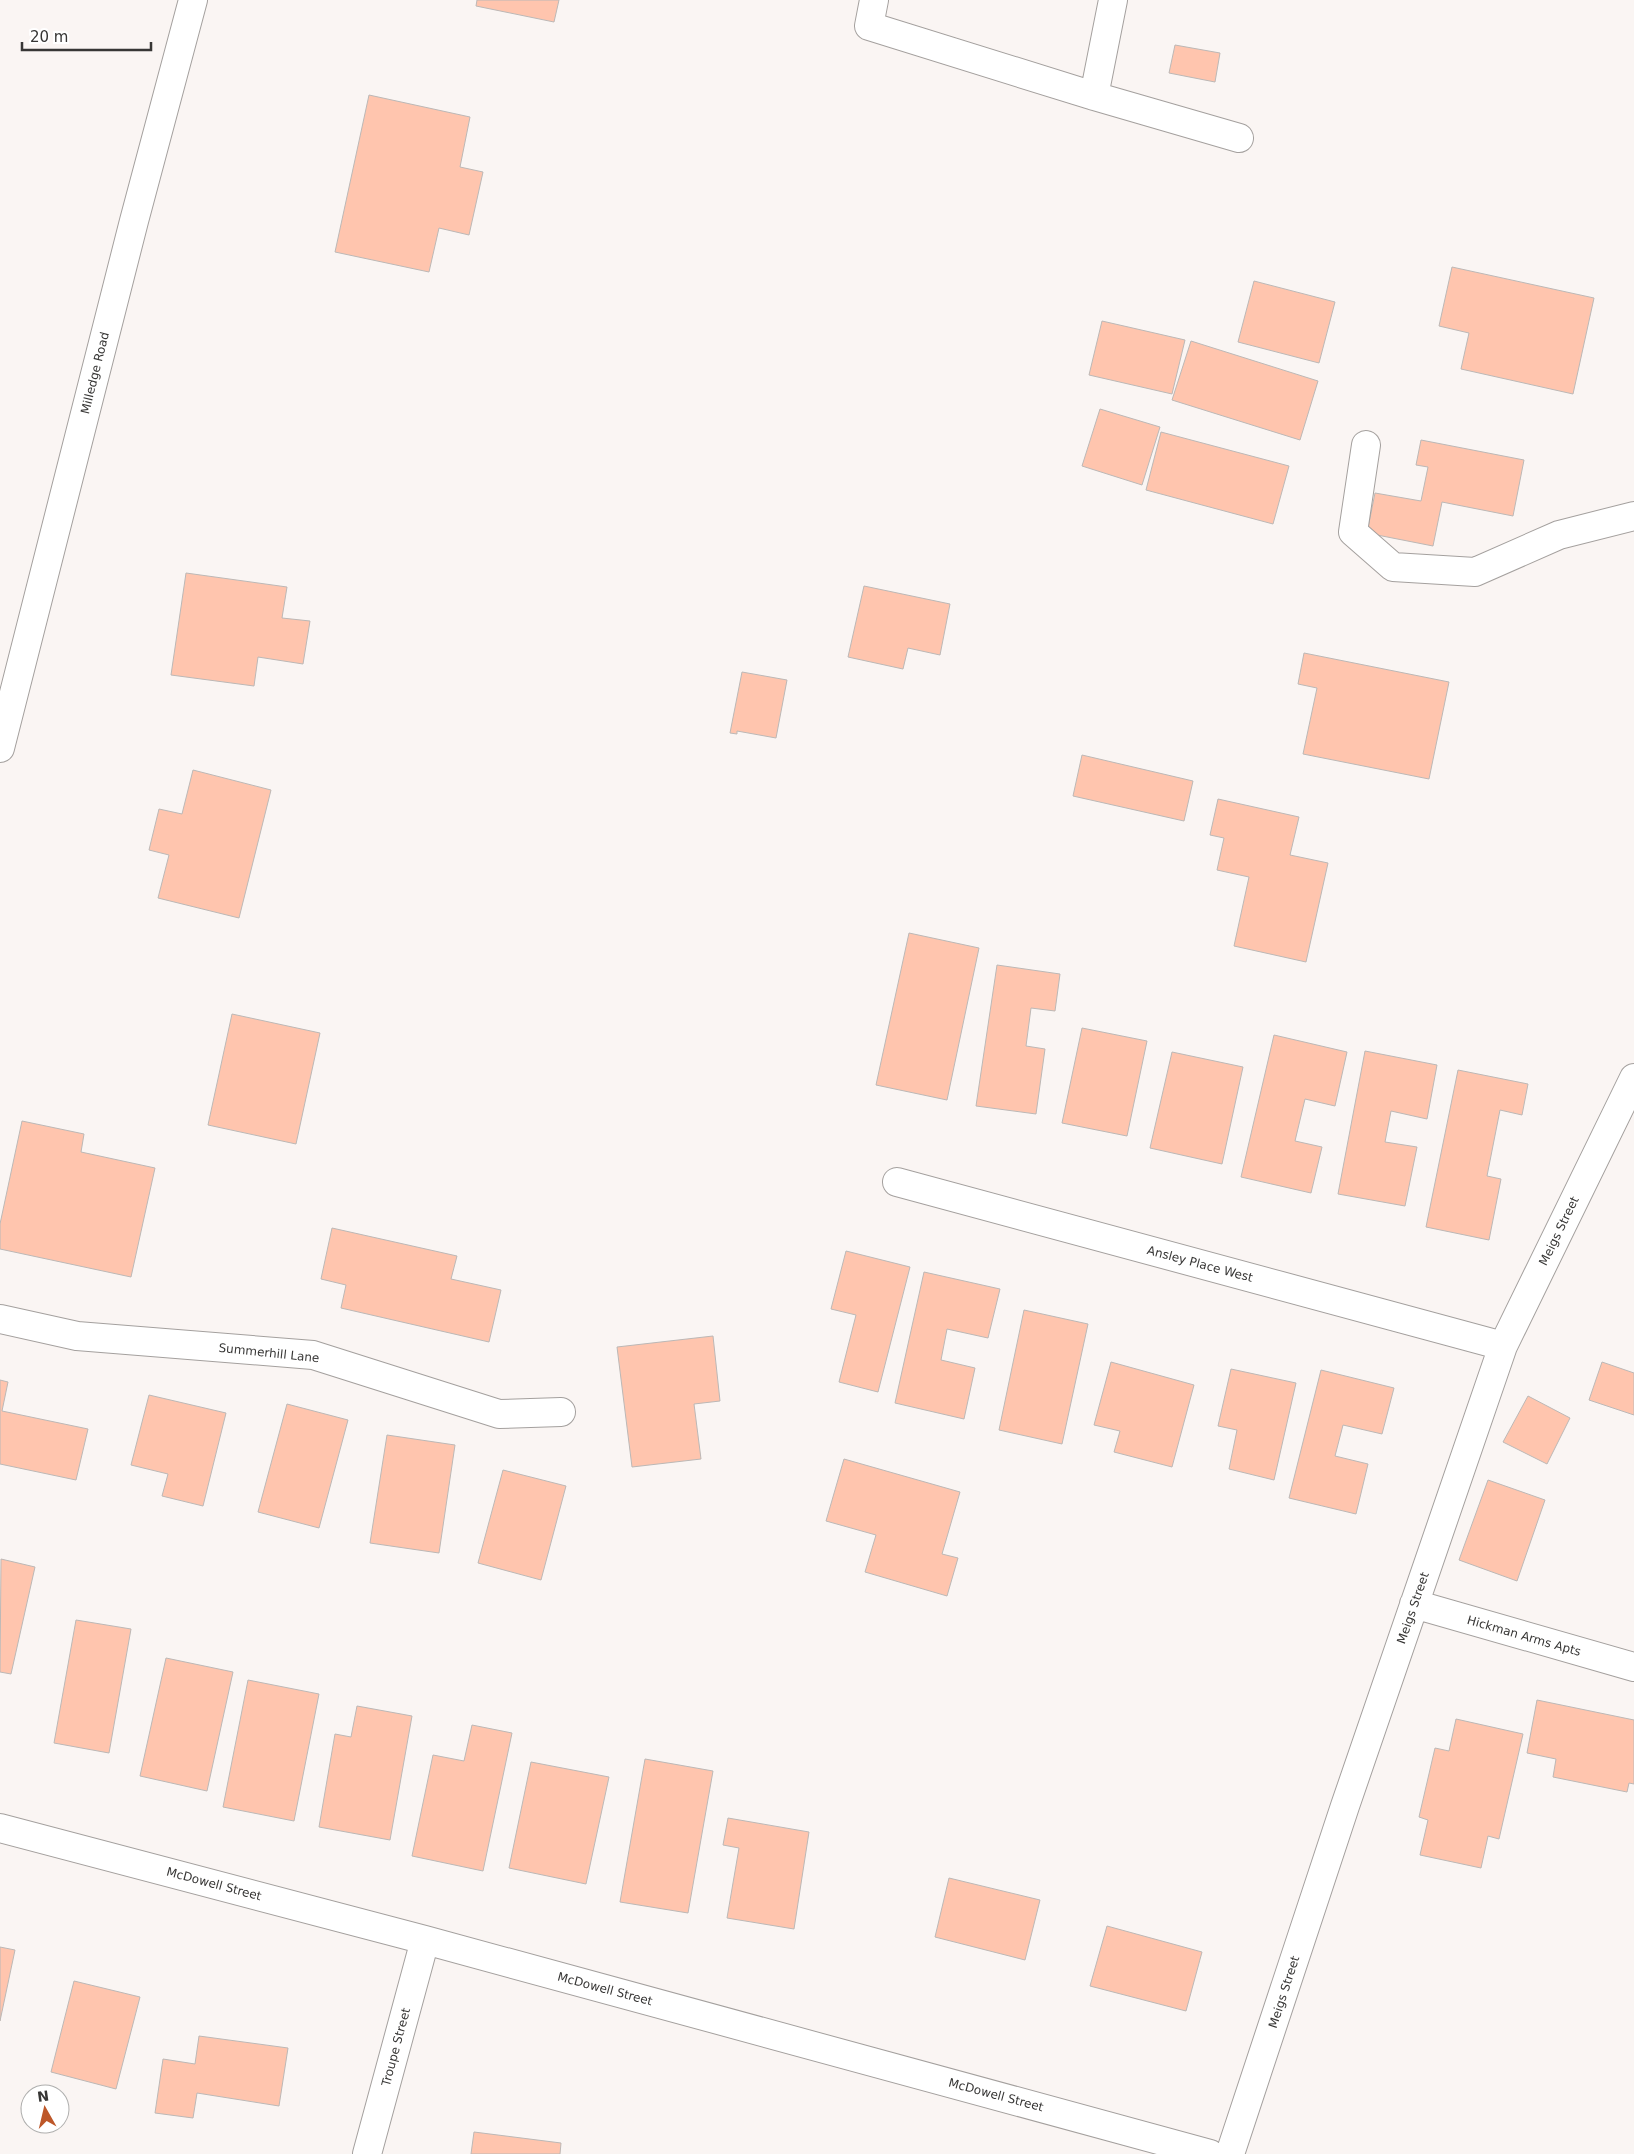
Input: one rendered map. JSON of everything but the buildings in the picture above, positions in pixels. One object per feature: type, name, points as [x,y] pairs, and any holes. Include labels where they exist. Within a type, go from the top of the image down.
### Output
[{"type":"street","name":"Milledge Road","points":[[0,748],[134,220],[193,0]]},
{"type":"street","points":[[874,0],[868,26],[1094,96],[1239,138]]},
{"type":"street","points":[[1094,96],[1114,0]]},
{"type":"street","points":[[1366,445],[1353,532],[1393,566],[1475,572],[1559,535],[1634,516]]},
{"type":"street","name":"Meigs Street","points":[[1230,2154],[1345,1806],[1502,1346],[1634,1078]]},
{"type":"street","name":"Ansley Place West","points":[[897,1182],[1502,1346]]},
{"type":"street","name":"Summerhill Lane","points":[[0,1319],[77,1336],[313,1355],[499,1414],[561,1412]]},
{"type":"street","name":"Hickman Arms Apts","points":[[1414,1604],[1634,1667]]},
{"type":"street","name":"McDowell Street","points":[[0,1828],[425,1940],[1133,2144],[1210,2154]]},
{"type":"street","name":"Troupe Street","points":[[367,2154],[425,1940]]}]
